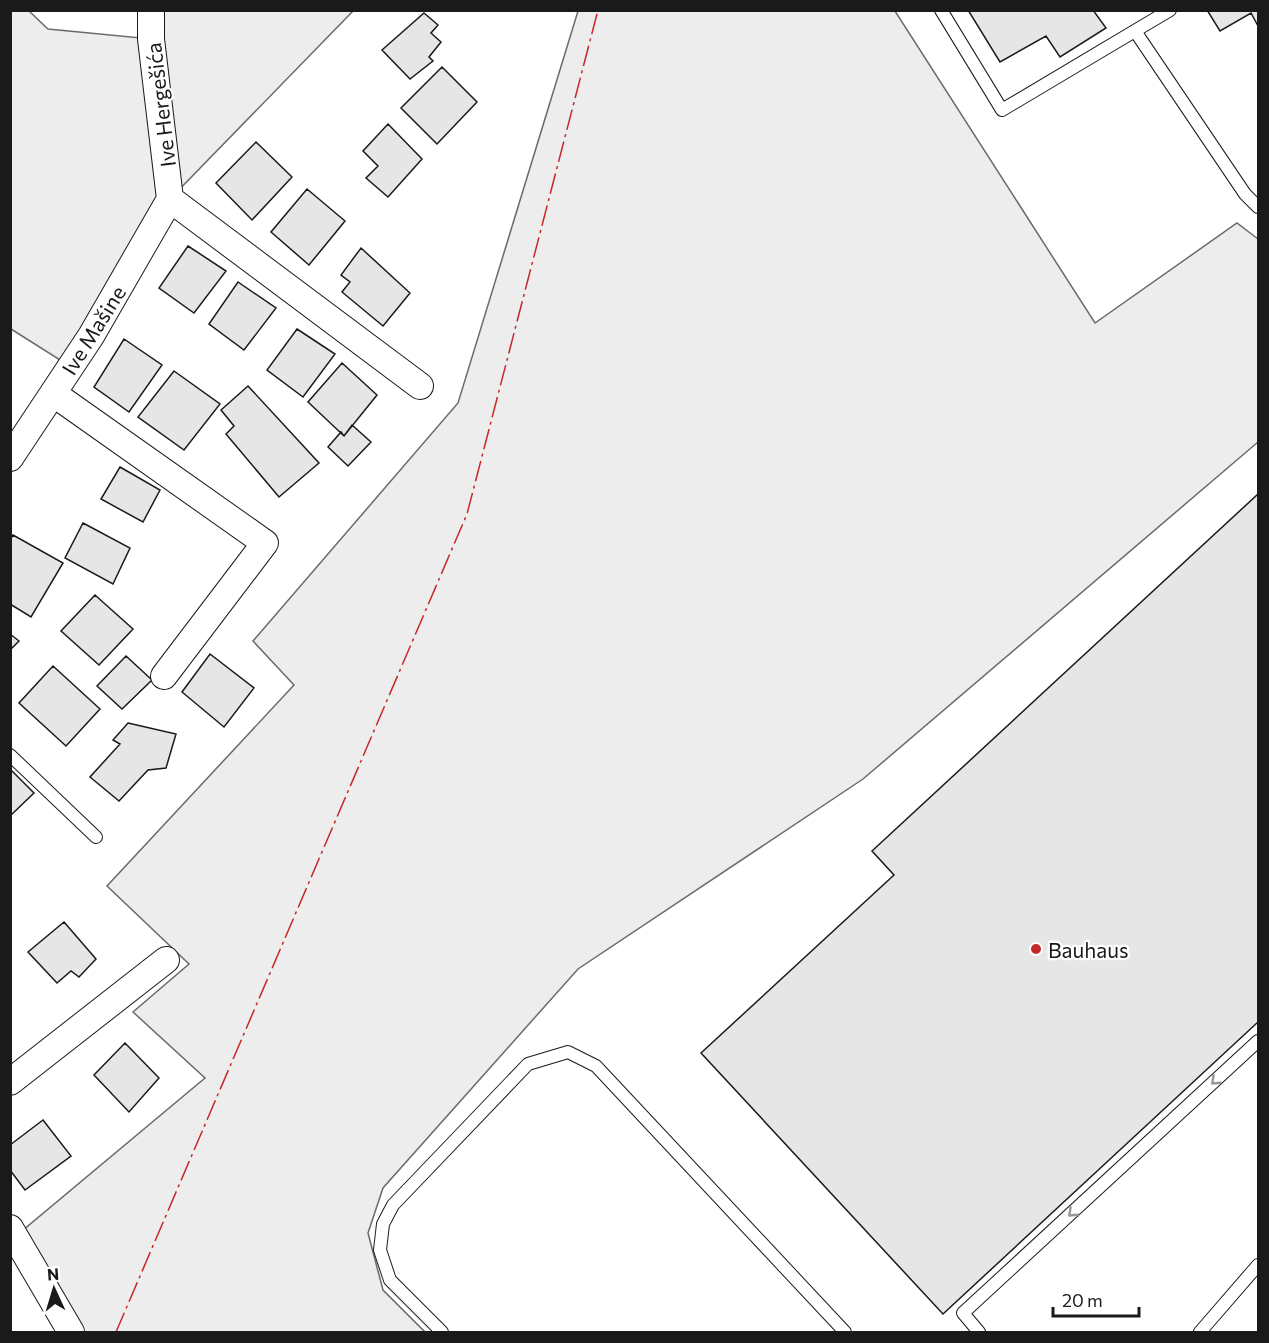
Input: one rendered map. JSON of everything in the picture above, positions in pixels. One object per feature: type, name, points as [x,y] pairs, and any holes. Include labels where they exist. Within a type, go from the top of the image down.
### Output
[{"type":"street","name":"Ive Hergešića","points":[[151,10],[151,39],[170,199]]},
{"type":"street","points":[[170,199],[420,386]]},
{"type":"street","name":"Ive Mašine","points":[[10,458],[91,336],[170,199]]},
{"type":"street","points":[[54,394],[265,543],[164,676]]},
{"type":"street","points":[[10,1082],[166,960]]},
{"type":"street","points":[[10,1228],[70,1332]]},
{"type":"lane","points":[[941,10],[1002,110],[1170,10]]},
{"type":"lane","points":[[1135,32],[1245,194],[1258,207]]},
{"type":"lane","points":[[10,755],[96,837]]},
{"type":"lane","points":[[980,1332],[963,1313],[1258,1041]]},
{"type":"lane","points":[[442,1332],[390,1280],[380,1250],[383,1224],[393,1205],[528,1064],[568,1052],[596,1066],[845,1332]]},
{"type":"lane","points":[[1200,1332],[1258,1265]]},
{"type":"shaded area","points":[[10,11],[29,11],[48,29],[151,39],[151,11],[353,11],[170,199],[71,367],[11,329]]},
{"type":"shaded area","points":[[578,11],[895,11],[1095,323],[1237,223],[1258,239],[1258,442],[863,779],[578,969],[383,1188],[368,1233],[383,1290],[425,1332],[71,1332],[16,1236],[205,1078],[133,1012],[189,964],[107,886],[294,685],[253,641],[458,403]]},
{"type":"building","points":[[968,10],[1093,10],[1106,28],[1060,57],[1046,36],[1000,62]]},
{"type":"building","points":[[1207,10],[1258,10],[1258,26],[1251,13],[1220,31]]},
{"type":"building","points":[[424,13],[438,25],[431,33],[441,42],[429,57],[433,61],[410,79],[382,50]]},
{"type":"building","points":[[442,67],[477,102],[437,144],[401,108]]},
{"type":"building","points":[[388,124],[422,159],[388,197],[366,178],[378,166],[363,151]]},
{"type":"building","points":[[256,142],[292,177],[252,220],[216,183]]},
{"type":"building","points":[[307,189],[345,221],[309,265],[271,232]]},
{"type":"building","points":[[188,246],[226,271],[194,313],[159,288]]},
{"type":"building","points":[[361,248],[410,293],[383,326],[342,292],[350,282],[341,275]]},
{"type":"building","points":[[238,282],[276,308],[244,350],[209,324]]},
{"type":"building","points":[[297,329],[335,354],[303,397],[267,370]]},
{"type":"building","points":[[124,339],[162,365],[129,412],[94,387]]},
{"type":"building","points":[[342,363],[377,395],[344,436],[308,402]]},
{"type":"building","points":[[174,371],[220,404],[184,450],[138,417]]},
{"type":"building","points":[[248,386],[319,463],[279,497],[226,434],[234,426],[221,410]]},
{"type":"building","points":[[352,425],[371,442],[348,466],[328,447],[341,432],[344,436]]},
{"type":"building","points":[[120,467],[160,490],[143,522],[101,499]]},
{"type":"building","name":"Bauhaus","points":[[1258,494],[1258,1022],[943,1314],[701,1053],[894,875],[872,851]]},
{"type":"building","points":[[83,523],[130,548],[113,584],[65,558]]},
{"type":"building","points":[[13,535],[63,563],[31,617],[10,604],[10,540]]},
{"type":"building","points":[[95,595],[133,629],[99,665],[61,631]]},
{"type":"building","points":[[10,634],[19,641],[10,650]]},
{"type":"building","points":[[210,654],[254,688],[224,727],[182,692]]},
{"type":"building","points":[[126,656],[152,680],[122,709],[97,686]]},
{"type":"building","points":[[53,666],[100,709],[66,746],[19,703]]},
{"type":"building","points":[[128,723],[176,734],[166,768],[148,770],[119,801],[90,777],[120,744],[113,740]]},
{"type":"building","points":[[10,769],[34,793],[10,816]]},
{"type":"building","points":[[64,922],[96,959],[79,977],[71,971],[57,983],[28,952]]},
{"type":"building","points":[[125,1043],[159,1078],[129,1112],[94,1075]]},
{"type":"building","points":[[43,1120],[71,1156],[25,1190],[10,1170],[10,1145]]},
{"type":"power","points":[[116,1332],[467,514],[598,10]]},
{"type":"place","name":"Bauhaus","points":[[1036,949]]}]
